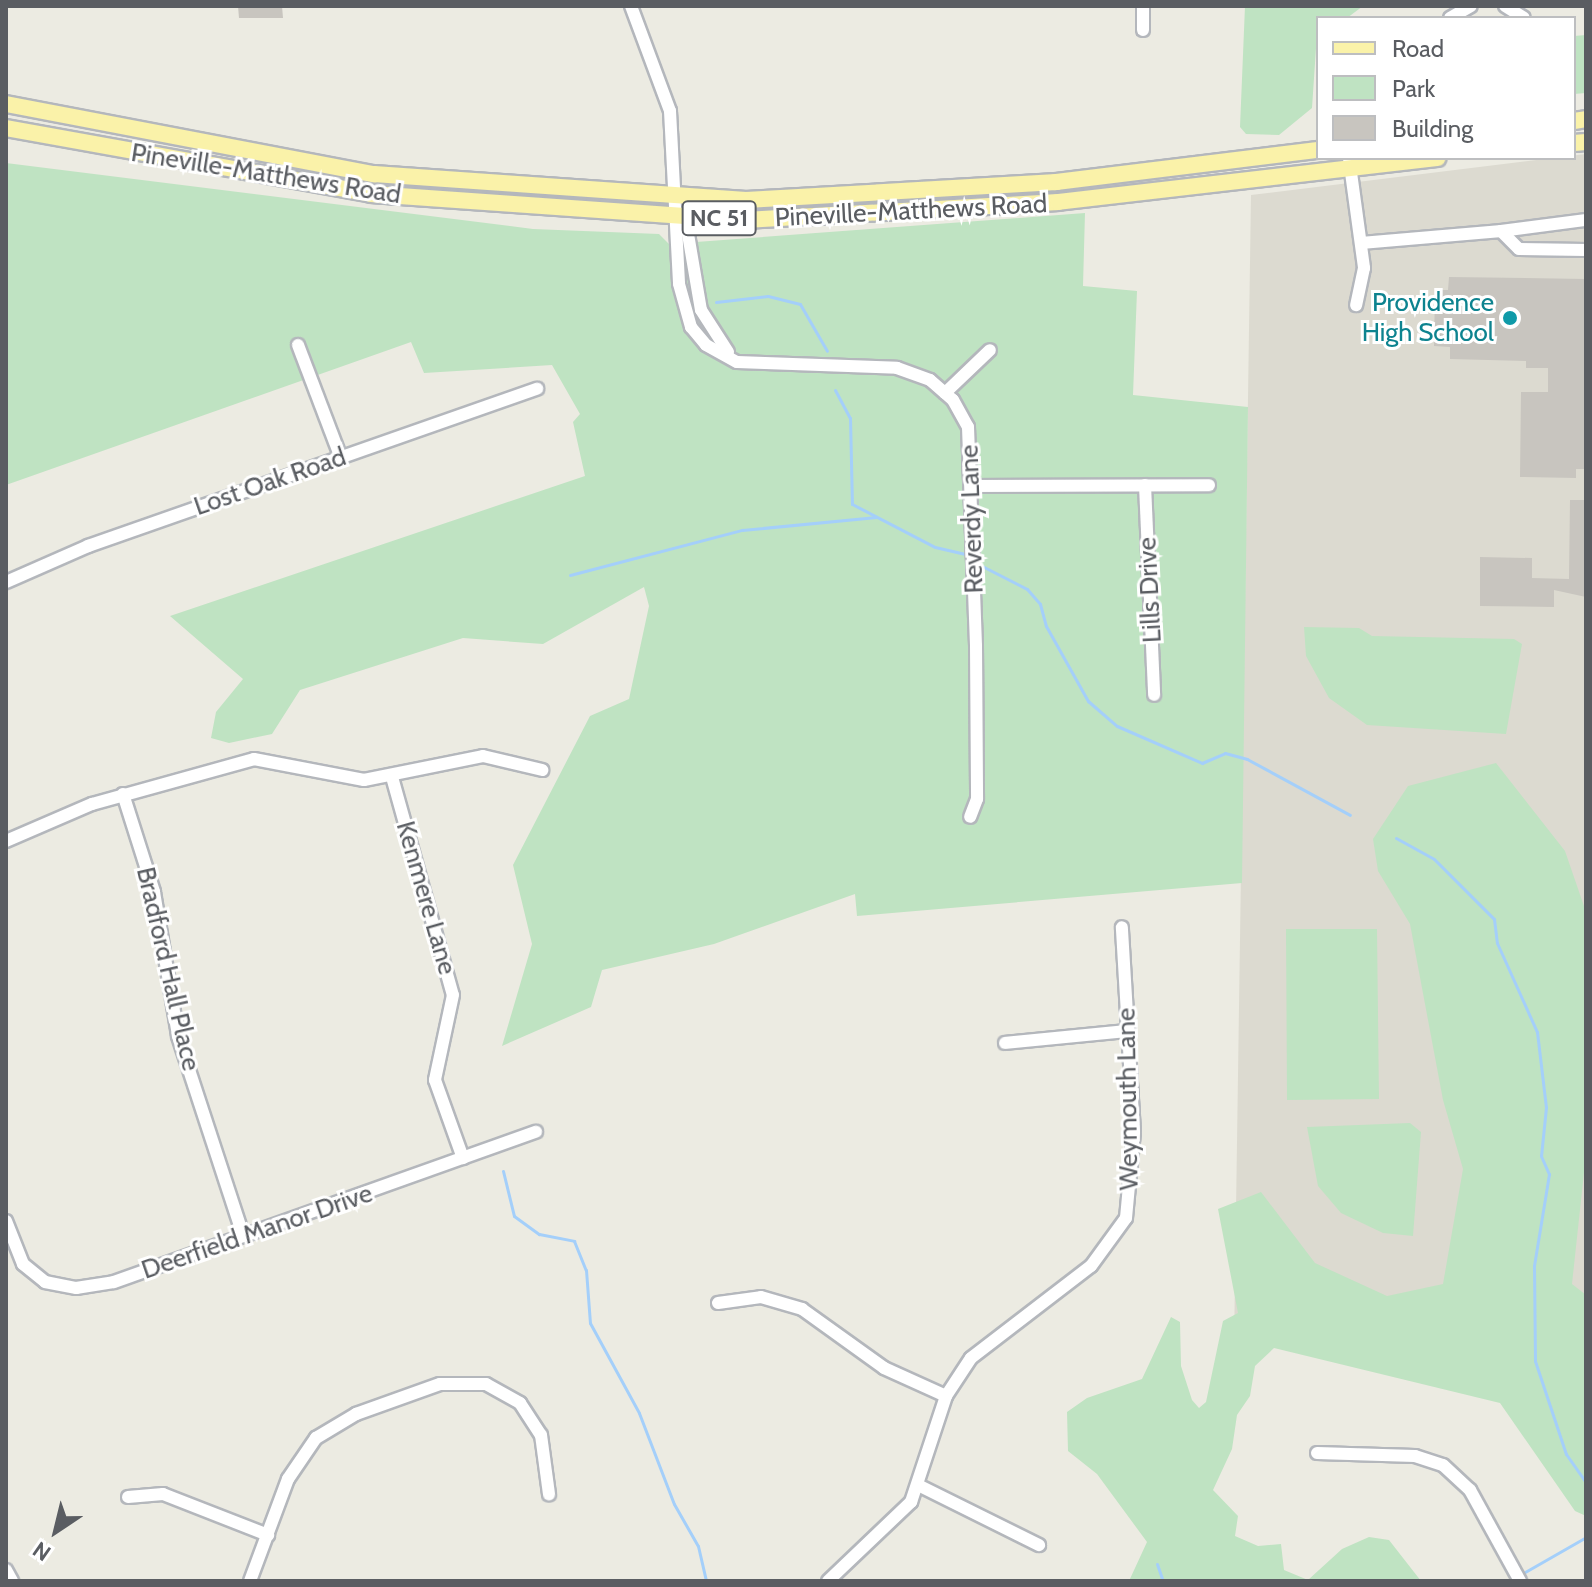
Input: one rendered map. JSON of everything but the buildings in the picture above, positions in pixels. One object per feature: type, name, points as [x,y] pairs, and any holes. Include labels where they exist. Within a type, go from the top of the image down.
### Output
[{"type":"main road","name":"Pineville-Matthews Road","points":[[6,104],[374,174],[746,200],[1056,182],[1316,150]]},
{"type":"main road","name":"Pineville-Matthews Road","points":[[6,128],[371,194],[745,220],[1058,202],[1349,163],[1402,160]]},
{"type":"street","name":"Reverdy Lane","points":[[631,6],[670,111],[679,195],[681,306],[706,345],[737,362],[897,368],[945,393],[968,427],[973,486],[977,799],[970,817]]},
{"type":"street","points":[[1143,6],[1143,30]]},
{"type":"street","points":[[1454,16],[1471,6]]},
{"type":"street","points":[[1349,163],[1361,243],[1363,282],[1356,305]]},
{"type":"street","points":[[1361,243],[1586,220]]},
{"type":"street","points":[[1501,231],[1519,249],[1586,250]]},
{"type":"street","points":[[298,345],[341,458]]},
{"type":"street","points":[[945,393],[990,350]]},
{"type":"street","name":"Lost Oak Road","points":[[6,582],[88,546],[537,389]]},
{"type":"street","name":"Lills Drive","points":[[1145,485],[1154,695]]},
{"type":"street","points":[[973,486],[1209,485]]},
{"type":"street","points":[[6,841],[123,794],[254,759],[364,780],[392,777],[483,756],[542,770]]},
{"type":"street","name":"Kenmere Lane","points":[[392,777],[453,995],[435,1080],[463,1158]]},
{"type":"street","name":"Bradford Hall Place","points":[[123,794],[154,892],[178,1036],[243,1235]]},
{"type":"street","name":"Weymouth Lane","points":[[828,1581],[898,1520],[920,1486],[946,1396],[980,1349],[1091,1266],[1116,1238],[1131,1200],[1133,1171],[1122,927]]},
{"type":"street","points":[[1005,1043],[1128,1031]]},
{"type":"street","name":"Deerfield Manor Drive","points":[[6,1221],[23,1264],[45,1282],[76,1288],[114,1282],[536,1132]]},
{"type":"street","points":[[718,1303],[761,1297],[802,1309],[877,1364],[946,1396]]},
{"type":"street","points":[[250,1581],[296,1463],[323,1432],[356,1414],[456,1381],[494,1386],[526,1409],[549,1460],[549,1494]]},
{"type":"street","points":[[1317,1453],[1415,1456],[1443,1465],[1470,1490],[1520,1581]]},
{"type":"street","points":[[920,1486],[1039,1545]]},
{"type":"street","points":[[128,1497],[163,1494],[268,1535]]},
{"type":"street","points":[[6,1570],[12,1581]]},
{"type":"shaded area","points":[[1586,154],[1586,1353],[1234,1346],[1251,195],[1537,160],[1576,160],[1576,155]]},
{"type":"green space","points":[[1245,6],[1363,6],[1350,16],[1316,16],[1312,108],[1279,135],[1246,134],[1240,127]]},
{"type":"green space","points":[[1586,35],[1586,93],[1576,94],[1576,36]]},
{"type":"green space","points":[[6,163],[533,229],[659,234],[669,244],[1085,213],[1083,286],[1137,291],[1133,395],[1248,407],[1242,883],[857,916],[855,894],[714,944],[602,970],[591,1007],[502,1046],[532,944],[513,865],[590,716],[629,699],[649,606],[644,587],[543,644],[463,638],[300,690],[272,734],[229,743],[211,738],[216,712],[243,679],[170,616],[585,476],[573,422],[580,414],[552,365],[424,373],[411,342],[6,485]]},
{"type":"green space","points":[[1304,627],[1359,628],[1372,636],[1514,639],[1522,644],[1506,734],[1367,725],[1329,698],[1306,656]]},
{"type":"green space","points":[[1496,763],[1565,851],[1586,912],[1586,1154],[1572,1284],[1586,1295],[1586,1516],[1575,1511],[1500,1403],[1274,1348],[1255,1366],[1250,1396],[1237,1415],[1232,1449],[1213,1490],[1238,1516],[1235,1536],[1258,1546],[1281,1544],[1284,1570],[1308,1580],[1342,1549],[1369,1537],[1389,1540],[1421,1581],[1129,1581],[1147,1542],[1097,1474],[1068,1451],[1067,1412],[1087,1398],[1142,1379],[1171,1317],[1180,1322],[1181,1366],[1192,1400],[1199,1408],[1206,1402],[1223,1321],[1238,1313],[1218,1209],[1261,1192],[1315,1263],[1387,1296],[1443,1284],[1463,1169],[1443,1100],[1410,924],[1378,871],[1373,839],[1408,786]]},
{"type":"green space","points":[[1286,929],[1377,929],[1379,1099],[1287,1100]]},
{"type":"green space","points":[[1410,1123],[1421,1132],[1413,1236],[1383,1233],[1341,1213],[1318,1186],[1307,1127]]},
{"type":"waterway","points":[[716,302],[768,296],[800,304],[827,351]]},
{"type":"waterway","points":[[835,390],[850,418],[852,504],[935,547],[965,554]]},
{"type":"waterway","points":[[570,575],[742,530],[876,517]]},
{"type":"waterway","points":[[980,565],[1027,589],[1040,604],[1046,626],[1088,701],[1117,726],[1202,763],[1225,753],[1247,759],[1350,815]]},
{"type":"waterway","points":[[1396,838],[1434,859],[1494,919],[1497,943],[1537,1032],[1546,1107],[1541,1156],[1549,1174],[1534,1266],[1535,1361],[1566,1454],[1586,1483]]},
{"type":"waterway","points":[[503,1171],[514,1216],[539,1234],[574,1241],[586,1270],[590,1323],[639,1413],[674,1504],[698,1546],[706,1581]]},
{"type":"waterway","points":[[1525,1572],[1586,1537]]},
{"type":"waterway","points":[[1157,1564],[1163,1581]]},
{"type":"place","name":"Providence High School","points":[[1510,318]]}]
